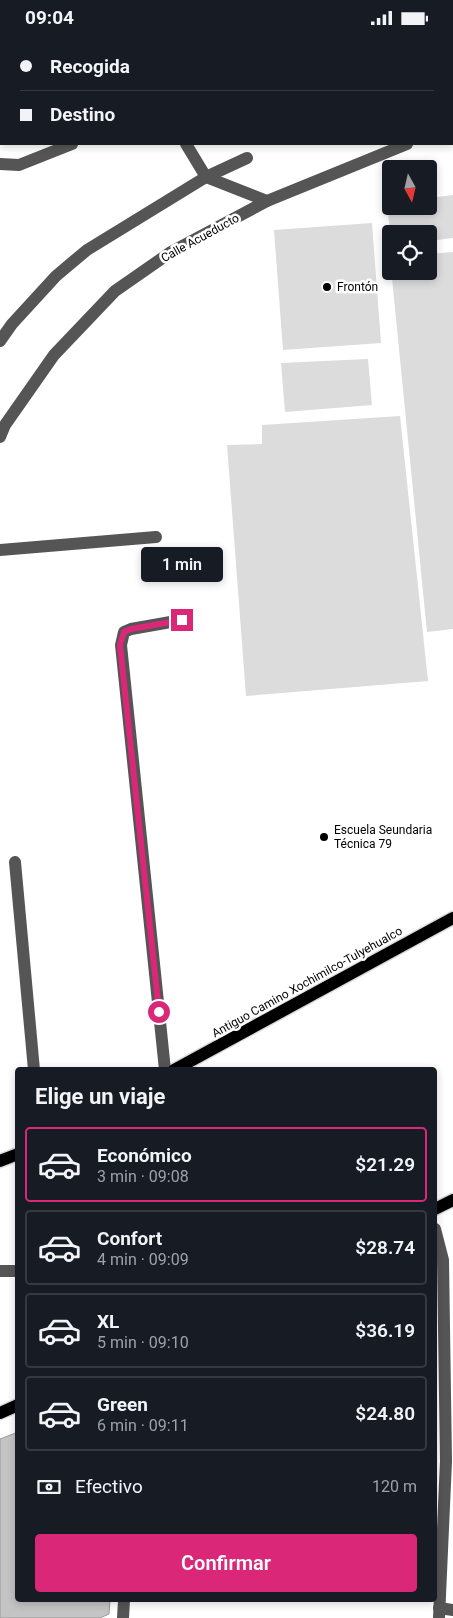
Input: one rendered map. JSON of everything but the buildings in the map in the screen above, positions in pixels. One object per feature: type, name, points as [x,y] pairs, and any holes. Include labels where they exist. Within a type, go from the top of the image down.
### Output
[{"type":"main road","name":"Antiguo Camino Xochimilco-Tulyehualco","points":[[180,1067],[453,918]]},
{"type":"main road","points":[[0,1161],[15,1155]]},
{"type":"main road","points":[[437,1208],[453,1200]]},
{"type":"main road","points":[[0,1413],[15,1406]]},
{"type":"street","points":[[0,164],[19,165],[69,145]]},
{"type":"street","points":[[187,145],[206,177],[268,201]]},
{"type":"street","name":"Calle Acueducto","points":[[0,437],[5,425],[54,355],[115,291],[171,252],[268,201],[405,145]]},
{"type":"street","points":[[0,341],[12,324],[56,277],[87,250],[206,177],[247,158]]},
{"type":"street","points":[[0,550],[156,537]]},
{"type":"street","points":[[165,1067],[120,645],[124,632],[131,629],[182,620]]},
{"type":"street","points":[[15,862],[34,1067]]},
{"type":"street","points":[[437,1234],[448,1260],[446,1461],[449,1488],[439,1613],[453,1610]]},
{"type":"street","points":[[0,1271],[15,1271]]},
{"type":"street","points":[[123,1618],[124,1602]]},
{"type":"shaded area","points":[[453,195],[453,238],[437,240],[437,225],[389,225],[388,215],[438,215],[438,197]]},
{"type":"shaded area","name":"Frontón","points":[[372,223],[381,343],[283,350],[274,230]]},
{"type":"shaded area","points":[[453,252],[453,629],[427,632],[392,280],[437,280],[437,253]]},
{"type":"shaded area","points":[[368,359],[372,405],[285,412],[281,363]]},
{"type":"shaded area","points":[[400,416],[428,681],[246,696],[227,445],[262,444],[262,425]]},
{"type":"place","name":"Frontón","points":[[327,287]]},
{"type":"place","name":"Escuela Seundaria Técnica 79","points":[[324,837]]},
{"type":"route","points":[[159,1012],[120,645],[124,632],[131,629],[182,620]]}]
